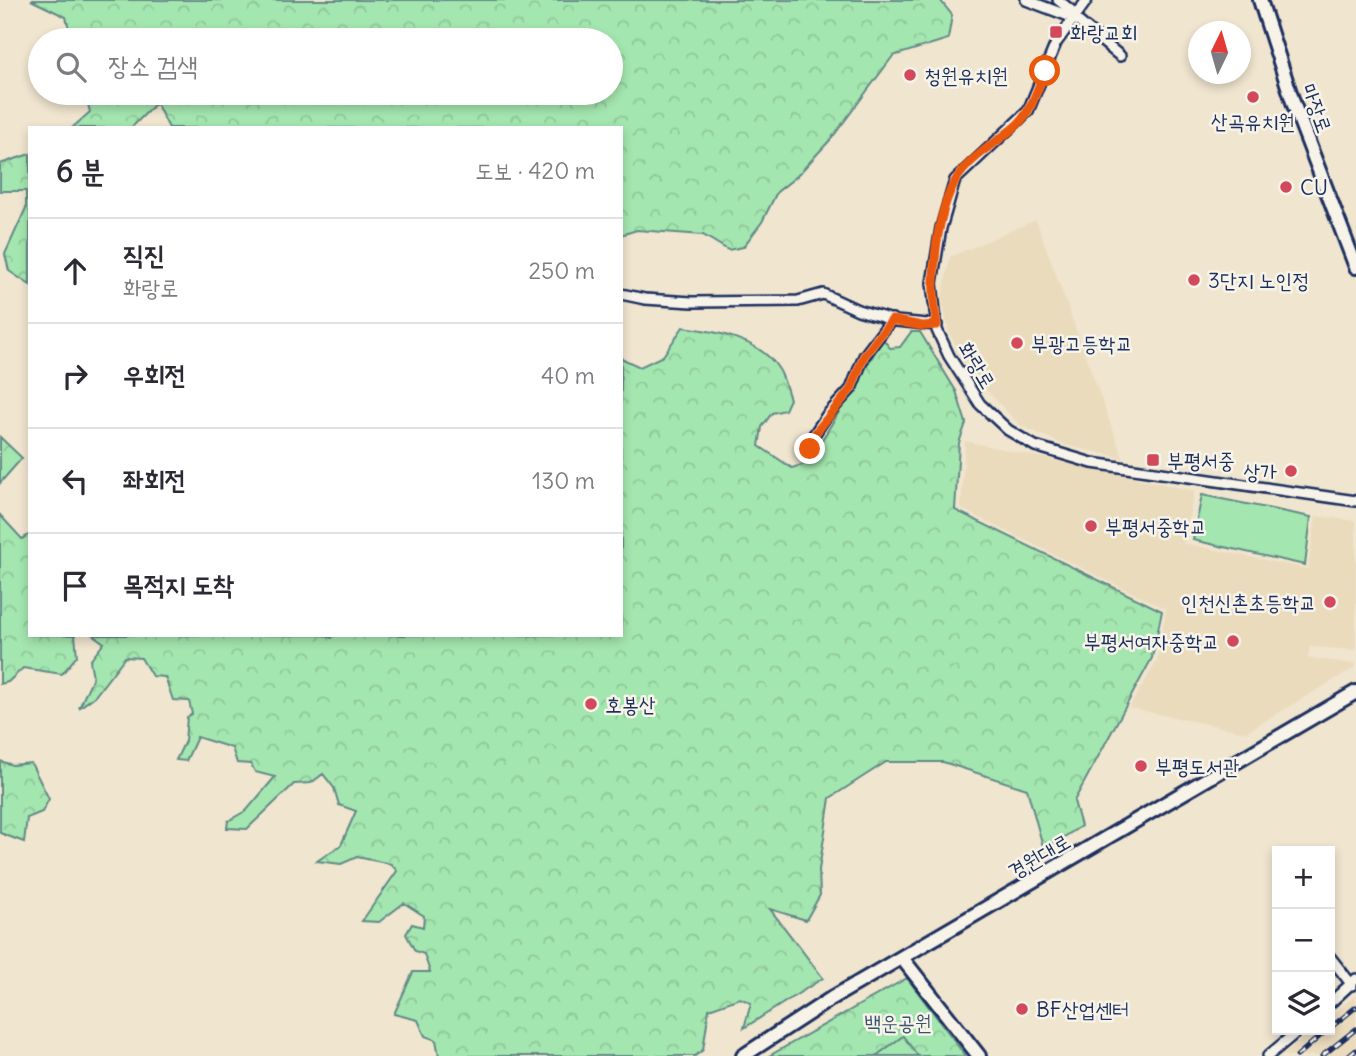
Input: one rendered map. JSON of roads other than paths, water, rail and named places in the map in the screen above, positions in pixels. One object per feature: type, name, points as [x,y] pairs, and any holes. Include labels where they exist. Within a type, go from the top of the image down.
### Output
[{"type":"main road","name":"마장로","points":[[1260,0],[1294,105],[1356,267]]},
{"type":"main road","name":"경원대로","points":[[743,1056],[832,998],[1356,692]]},
{"type":"main road","points":[[902,958],[979,1056]]},
{"type":"street","points":[[1026,0],[1074,18],[1119,56]]},
{"type":"street","points":[[1058,0],[1072,11],[1074,18]]},
{"type":"street","name":"화랑로","points":[[1087,0],[1056,43],[1028,111],[1018,124],[965,166],[955,180],[941,229],[932,283],[937,325],[949,356],[980,404],[1008,430],[1035,446],[1091,463],[1356,501]]},
{"type":"street","points":[[623,294],[645,299],[692,302],[798,301],[823,294],[858,310],[892,320],[922,326],[937,325]]},
{"type":"street","points":[[810,449],[813,436],[851,389],[864,356],[892,320]]},
{"type":"street","points":[[1335,962],[1354,982],[1335,999]]},
{"type":"street","points":[[1268,1056],[1293,1035]]},
{"type":"railway","points":[[1335,1024],[1356,1007]]},
{"type":"railway","points":[[1322,1056],[1356,1029]]},
{"type":"railway","points":[[1297,1056],[1321,1035]]},
{"type":"railway","points":[[1349,1056],[1356,1050]]},
{"type":"place","name":"화랑교회","points":[[1056,32]]},
{"type":"place","name":"청원유치원","points":[[910,75]]},
{"type":"place","name":"산곡유치원","points":[[1253,97]]},
{"type":"place","name":"CU","points":[[1286,187]]},
{"type":"place","name":"3단지 노인정","points":[[1194,280]]},
{"type":"place","name":"부광고등학교","points":[[1017,343]]},
{"type":"place","name":"부평서중","points":[[1153,460]]},
{"type":"place","name":"상가","points":[[1291,471]]},
{"type":"place","name":"부평서중학교","points":[[1091,526]]},
{"type":"place","name":"인천신촌초등학교","points":[[1330,602]]},
{"type":"place","name":"부평서여자중학교","points":[[1233,641]]},
{"type":"place","name":"호봉산","points":[[591,704]]},
{"type":"place","name":"부평도서관","points":[[1141,766]]},
{"type":"place","name":"BF산업센터","points":[[1022,1009]]},
{"type":"park label","name":"백운공원","points":[[898,1022]]}]
